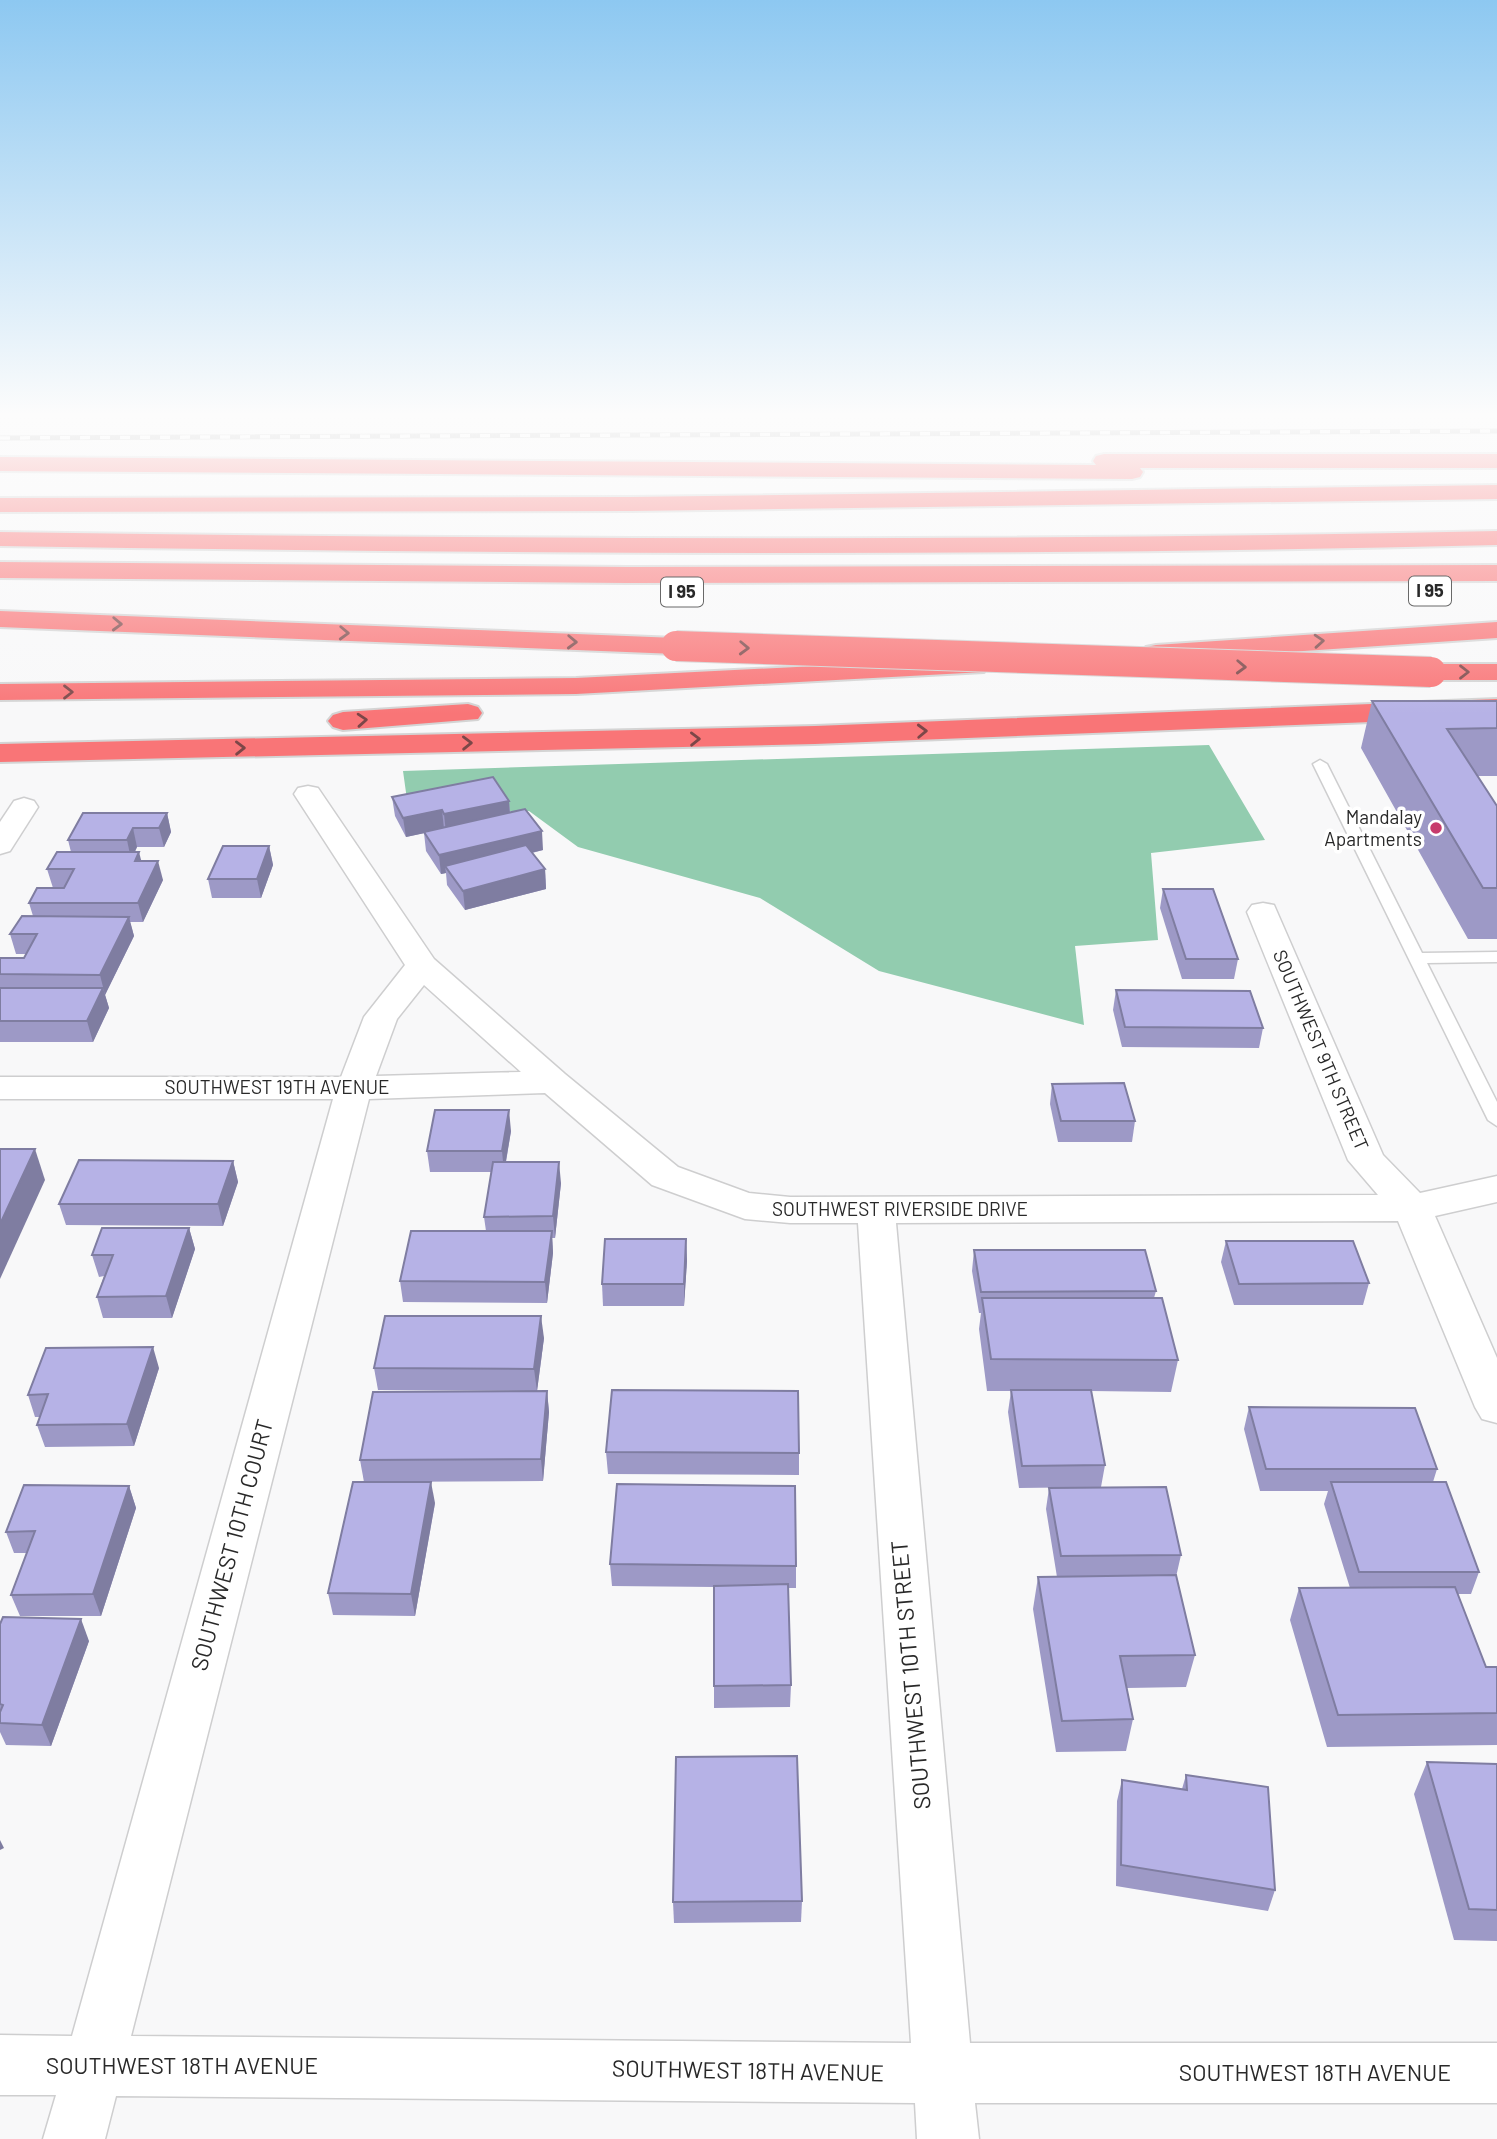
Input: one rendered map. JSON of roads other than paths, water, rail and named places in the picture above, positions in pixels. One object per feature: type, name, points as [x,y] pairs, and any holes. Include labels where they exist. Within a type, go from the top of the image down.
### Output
[{"type":"highway","points":[[1166,522],[1497,515]]},
{"type":"highway","points":[[0,524],[919,524]]},
{"type":"highway","points":[[0,539],[741,547],[1264,543],[1494,547]]},
{"type":"highway","points":[[0,550],[356,556],[835,558],[1494,547]]},
{"type":"highway","points":[[0,570],[614,575],[1497,573]]},
{"type":"highway","name":"I 95","points":[[0,588],[688,593],[1497,591]]},
{"type":"highway","points":[[0,619],[1234,667],[1497,672]]},
{"type":"highway","points":[[0,692],[576,686],[958,667],[1497,630]]},
{"type":"highway","points":[[0,738],[475,712],[803,685],[958,667]]},
{"type":"highway","points":[[0,753],[815,735],[1497,708]]},
{"type":"street","name":"SOUTHWEST RIVERSIDE DRIVE","points":[[308,794],[422,966],[553,1082],[665,1176],[745,1206],[790,1210],[1412,1208],[1497,1189]]},
{"type":"street","points":[[0,845],[24,807]]},
{"type":"street","name":"SOUTHWEST 9TH STREET","points":[[1263,912],[1367,1160],[1412,1208],[1497,1407]]},
{"type":"street","name":"SOUTHWEST 10TH COURT","points":[[74,2139],[354,1088],[381,1017],[422,966]]},
{"type":"street","name":"SOUTHWEST 19TH AVENUE","points":[[0,1088],[354,1088],[553,1082]]},
{"type":"street","name":"SOUTHWEST 10TH STREET","points":[[876,1210],[948,2139]]},
{"type":"street","name":"SOUTHWEST 18TH AVENUE","points":[[0,2065],[943,2073],[1497,2074]]},
{"type":"lane","points":[[1320,764],[1497,1120]]},
{"type":"lane","points":[[1416,958],[1497,957]]},
{"type":"place","name":"Mandalay Apartments","points":[[1436,828]]}]
